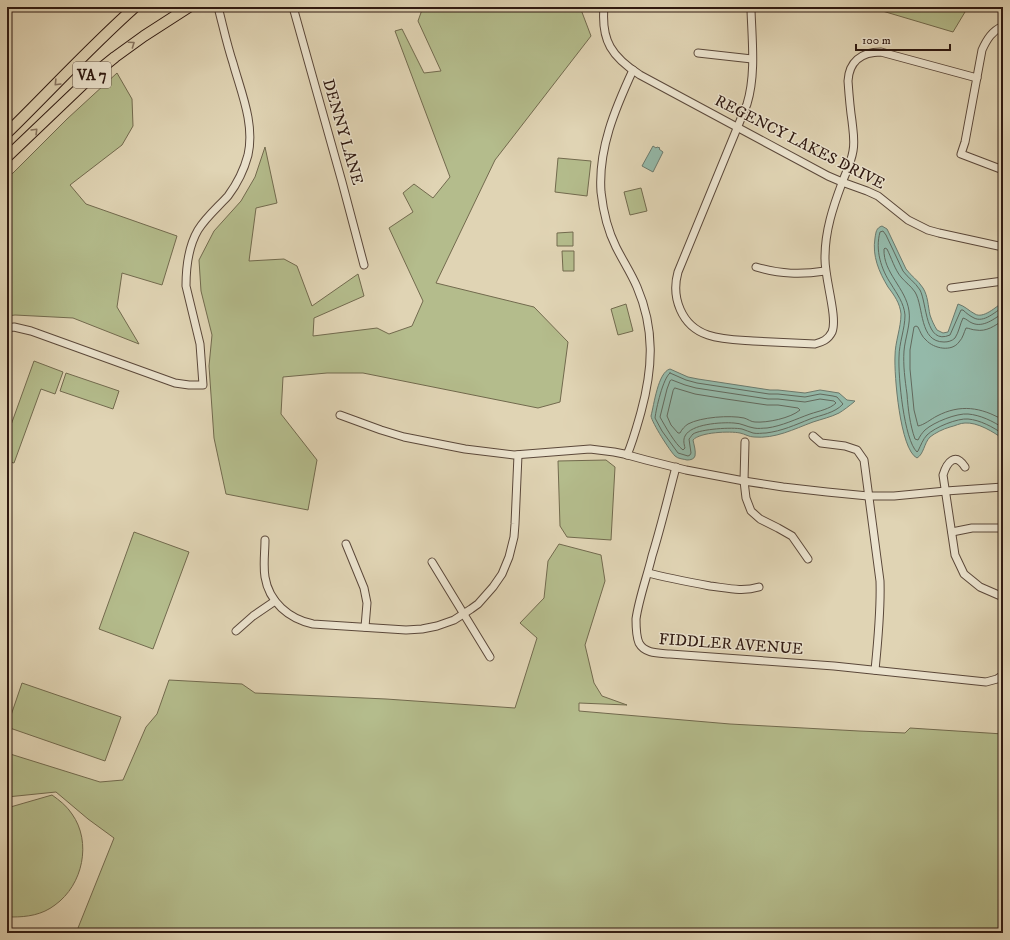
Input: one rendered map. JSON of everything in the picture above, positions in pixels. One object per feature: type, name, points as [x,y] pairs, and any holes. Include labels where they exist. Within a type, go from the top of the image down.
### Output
[{"type":"highway","name":"VA 7","points":[[7,132],[88,50],[135,7]]},
{"type":"highway","name":"VA 7","points":[[7,157],[94,74],[144,36],[165,24],[189,7]]},
{"type":"street","points":[[7,328],[14,327],[31,331],[175,382],[189,385],[203,385],[200,344],[186,286],[188,256],[193,240],[198,231],[208,216],[229,194],[242,172],[248,155],[250,138],[247,114],[218,7]]},
{"type":"street","name":"DENNY LANE","points":[[293,7],[364,265]]},
{"type":"street","name":"REGENCY LAKES DRIVE","points":[[604,7],[605,34],[612,51],[633,70],[828,176],[878,196],[908,220],[928,230],[1003,246]]},
{"type":"street","points":[[751,10],[753,80],[751,93],[676,280],[677,302],[683,315],[691,325],[707,335],[733,340],[815,344],[830,336],[834,326],[825,271],[825,245],[831,217],[842,182],[851,160],[853,150],[854,138],[848,75],[850,68],[856,60],[869,53],[880,52],[977,78]]},
{"type":"street","points":[[1003,26],[995,30],[990,35],[982,50],[965,142],[961,154],[1003,170]]},
{"type":"street","points":[[698,53],[752,59]]},
{"type":"street","points":[[627,455],[638,425],[644,402],[649,373],[651,348],[647,318],[642,302],[637,287],[615,246],[610,233],[601,191],[602,162],[606,140],[618,105],[633,70]]},
{"type":"street","points":[[756,267],[770,271],[792,274],[825,271]]},
{"type":"street","points":[[951,288],[1003,281]]},
{"type":"street","points":[[340,415],[387,432],[465,449],[518,455],[590,450],[614,452],[676,467],[782,487],[868,496],[894,496],[1003,487]]},
{"type":"street","points":[[813,436],[821,443],[845,446],[857,450],[864,460],[881,599],[875,670]]},
{"type":"street","points":[[745,442],[744,481],[746,498],[751,511],[760,520],[792,536],[808,559]]},
{"type":"street","points":[[265,540],[265,577],[271,594],[275,601],[286,612],[295,618],[313,624],[406,630],[422,629],[444,624],[454,620],[478,604],[494,586],[506,567],[516,524],[518,455]]},
{"type":"street","points":[[965,467],[960,461],[955,460],[949,462],[946,465],[943,475],[955,555],[964,574],[980,587],[1003,597]]},
{"type":"street","name":"FIDDLER AVENUE","points":[[676,467],[636,620],[636,629],[639,642],[645,649],[650,652],[834,666],[986,682],[997,679],[1003,675]]},
{"type":"street","points":[[952,532],[972,528],[1003,528]]},
{"type":"street","points":[[346,544],[366,596],[365,627]]},
{"type":"street","points":[[432,562],[490,658]]},
{"type":"street","points":[[648,573],[682,581],[735,590],[760,587]]},
{"type":"street","points":[[236,631],[253,616],[275,601]]},
{"type":"shaded area","points":[[423,7],[580,7],[591,36],[495,160],[436,283],[534,307],[568,342],[560,402],[538,408],[363,373],[327,373],[283,377],[281,414],[317,460],[308,510],[226,494],[214,438],[209,366],[212,335],[201,291],[199,260],[214,231],[241,201],[255,177],[265,147],[277,203],[256,208],[249,261],[284,259],[297,266],[312,306],[358,274],[364,296],[314,318],[313,336],[377,328],[389,334],[412,326],[423,301],[389,228],[413,212],[403,193],[414,184],[433,198],[450,177],[395,31],[402,29],[424,73],[441,71],[418,21]]},
{"type":"shaded area","points":[[879,7],[968,7],[953,32],[879,10]]},
{"type":"shaded area","points":[[117,73],[132,99],[133,126],[122,145],[70,185],[86,204],[177,236],[162,285],[122,273],[117,307],[139,344],[73,318],[15,315],[7,316],[7,177],[13,173],[67,119]]},
{"type":"shaded area","points":[[558,158],[591,161],[587,196],[555,192]]},
{"type":"shaded area","points":[[641,188],[647,211],[630,215],[624,192]]},
{"type":"shaded area","points":[[573,232],[573,246],[557,246],[557,233]]},
{"type":"shaded area","points":[[562,251],[574,251],[574,271],[563,271]]},
{"type":"shaded area","points":[[626,304],[633,331],[618,335],[611,309]]},
{"type":"shaded area","points":[[34,361],[63,372],[55,394],[41,389],[14,463],[7,461],[7,436]]},
{"type":"shaded area","points":[[66,373],[119,391],[113,409],[60,391]]},
{"type":"shaded area","points":[[606,460],[615,467],[611,540],[567,537],[560,526],[558,461]]},
{"type":"shaded area","points":[[134,532],[189,552],[153,649],[99,629]]},
{"type":"shaded area","points":[[559,544],[601,555],[605,581],[585,645],[594,683],[602,696],[627,705],[579,703],[579,711],[730,724],[859,731],[905,733],[910,728],[1003,734],[1003,933],[76,933],[114,838],[88,819],[56,792],[7,797],[7,753],[100,782],[123,780],[146,727],[157,714],[169,680],[242,684],[255,693],[386,699],[515,708],[537,638],[520,623],[544,598],[548,561]]},
{"type":"shaded area","points":[[22,683],[121,717],[105,761],[7,727]]},
{"type":"shaded area","points":[[52,795],[68,808],[78,825],[82,837],[82,862],[78,875],[65,896],[55,905],[34,915],[12,917],[7,910],[7,808]]},
{"type":"water","points":[[653,146],[660,148],[659,149],[663,152],[653,172],[642,166]]},
{"type":"water","points":[[882,226],[887,229],[906,269],[925,291],[930,315],[937,330],[943,333],[948,332],[958,304],[975,314],[982,315],[986,314],[1003,302],[1003,439],[975,424],[963,423],[945,429],[930,437],[921,454],[917,458],[911,452],[902,427],[897,394],[895,351],[901,314],[896,299],[879,270],[874,251],[876,232],[877,229]]},
{"type":"water","points":[[670,369],[688,377],[770,390],[805,393],[820,390],[839,393],[847,400],[855,401],[843,411],[777,435],[750,437],[740,433],[729,432],[702,435],[693,440],[695,456],[692,459],[687,460],[675,456],[665,443],[651,416],[662,376]]}]
